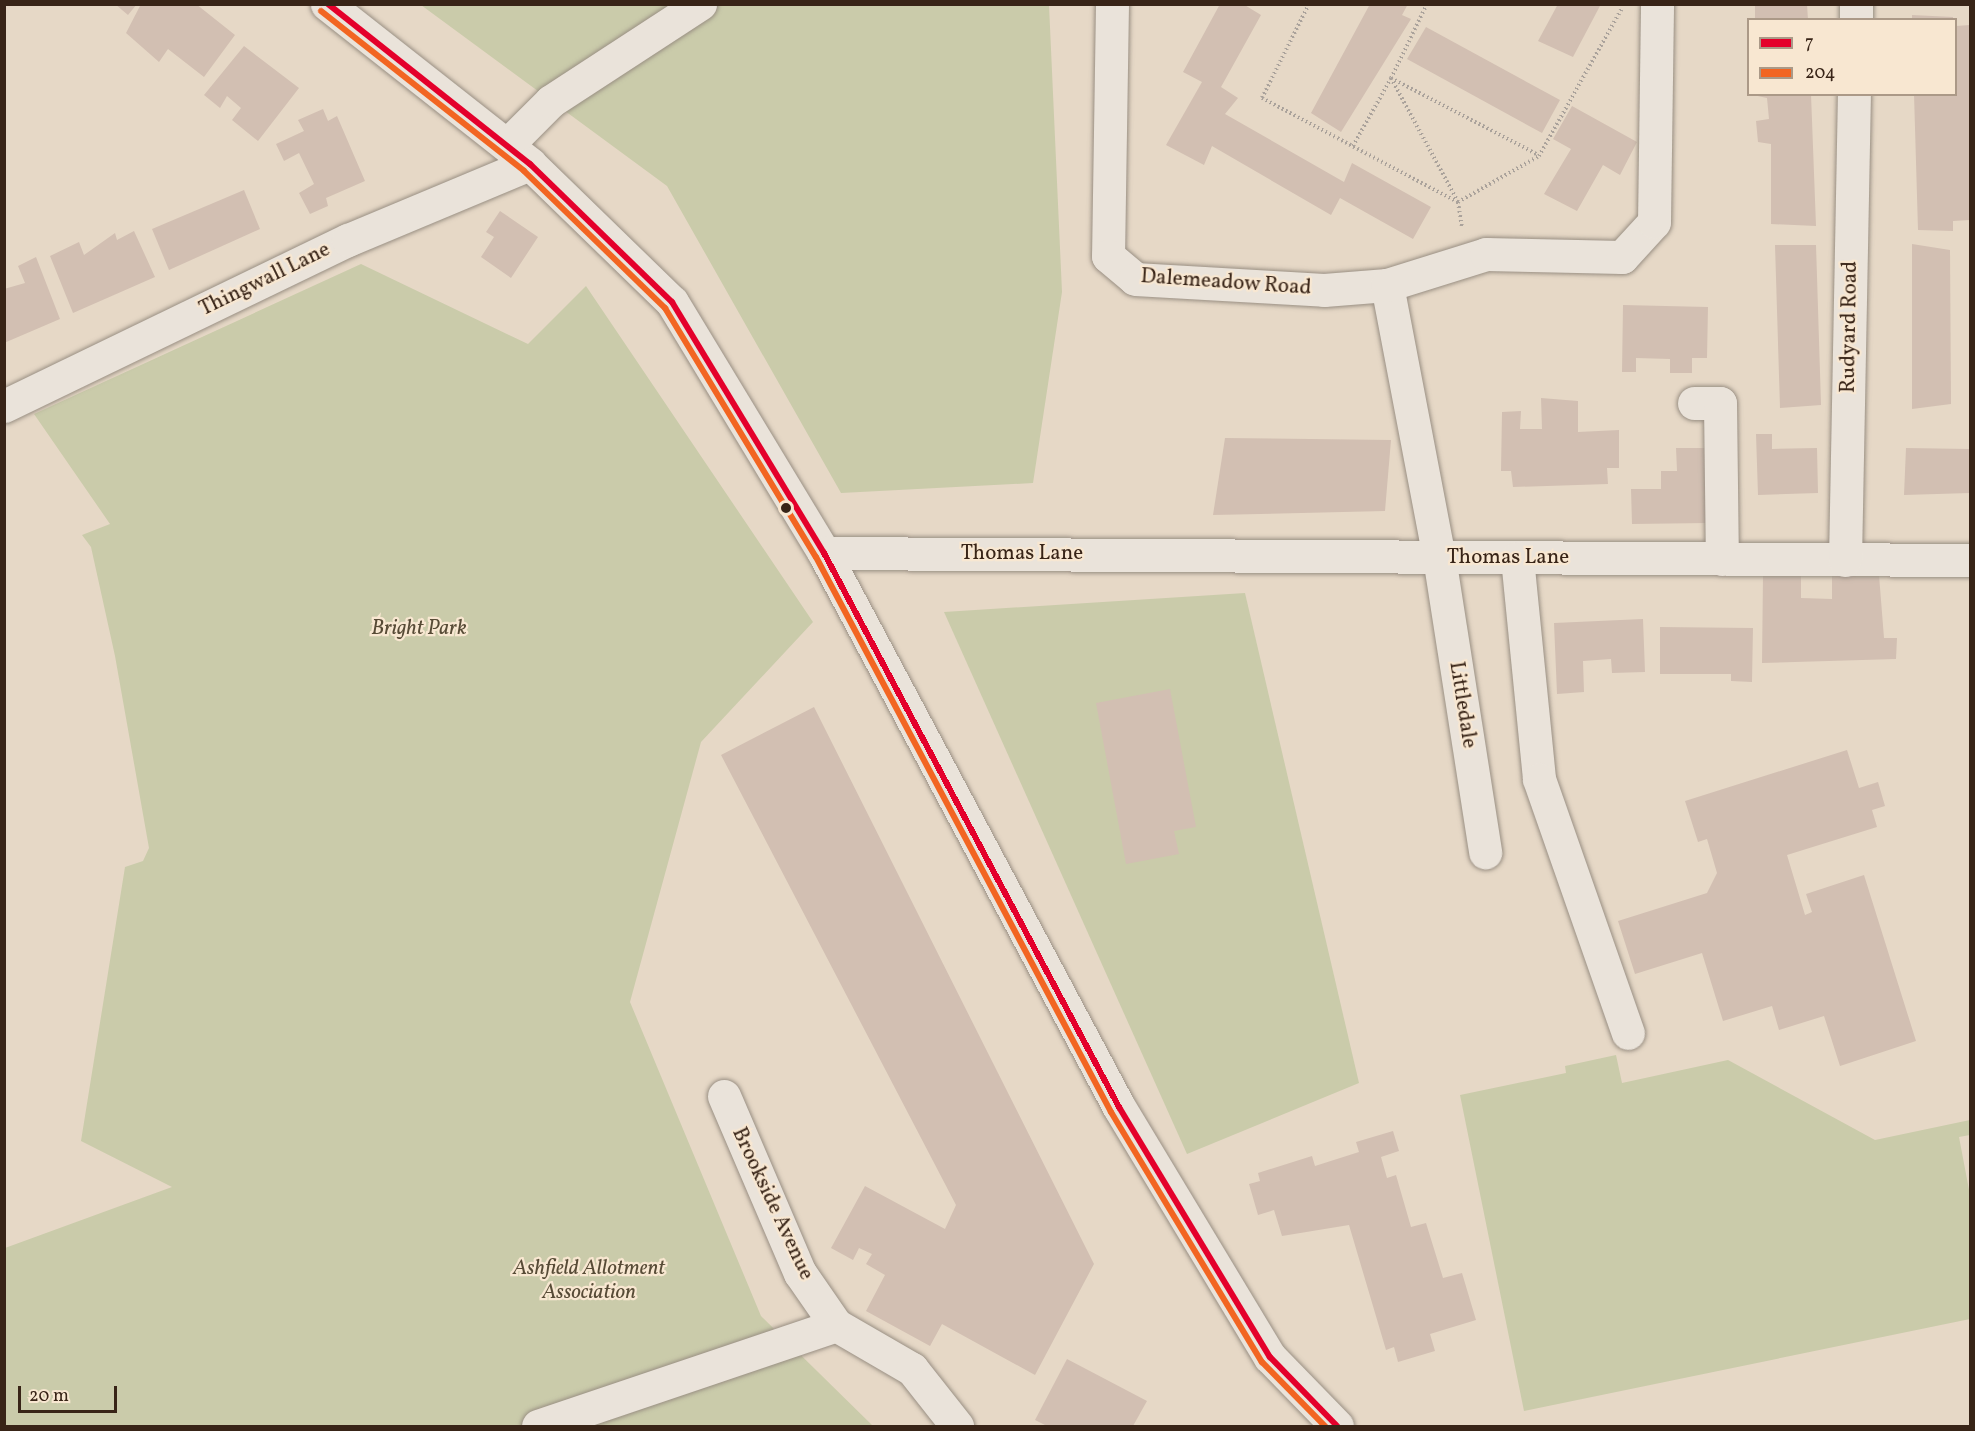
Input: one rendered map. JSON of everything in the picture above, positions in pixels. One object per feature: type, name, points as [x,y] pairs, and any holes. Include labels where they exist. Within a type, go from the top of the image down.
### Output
[{"type":"street","points":[[327,4],[518,154],[672,302],[824,553],[1119,1107],[1270,1357],[1321,1421]]},
{"type":"street","points":[[518,154],[551,100],[700,4]]},
{"type":"street","name":"Dalemeadow Road","points":[[1112,4],[1108,256],[1135,279],[1324,290],[1387,285],[1486,254],[1622,257],[1654,222],[1657,4]]},
{"type":"street","name":"Rudyard Road","points":[[1845,560],[1854,96]]},
{"type":"street","name":"Thingwall Lane","points":[[4,406],[348,240],[518,154]]},
{"type":"street","points":[[1387,285],[1439,557]]},
{"type":"street","points":[[1694,403],[1720,403],[1722,559]]},
{"type":"street","name":"Thomas Lane","points":[[824,553],[1971,560]]},
{"type":"street","name":"Littledale","points":[[1439,557],[1485,852]]},
{"type":"street","points":[[1517,558],[1539,779],[1628,1033]]},
{"type":"street","name":"Brookside Avenue","points":[[724,1096],[800,1273],[836,1325],[912,1370],[957,1426]]},
{"type":"street","points":[[538,1426],[836,1325]]},
{"type":"path","points":[[1309,4],[1262,98],[1458,202]]},
{"type":"path","points":[[1353,146],[1391,78],[1427,4]]},
{"type":"path","points":[[1458,202],[1539,156],[1624,4]]},
{"type":"path","points":[[1391,78],[1539,156]]},
{"type":"path","points":[[1391,78],[1458,202],[1466,260]]},
{"type":"green space","points":[[421,5],[1049,5],[1062,292],[1033,483],[841,493],[667,186]]},
{"type":"green space","name":"Bright Park","points":[[361,264],[528,344],[586,286],[813,622],[701,742],[630,1002],[761,1316],[873,1426],[5,1426],[5,1248],[172,1187],[81,1141],[125,867],[143,861],[149,848],[115,656],[91,547],[82,535],[110,524],[34,414]]},
{"type":"green space","points":[[1245,593],[1359,1083],[1187,1154],[944,612]]},
{"type":"green space","points":[[1616,1055],[1622,1083],[1728,1060],[1875,1140],[1970,1120],[1970,1135],[1959,1137],[1970,1195],[1970,1319],[1524,1411],[1460,1095],[1566,1073],[1565,1066]]},
{"type":"building","points":[[115,4],[137,4],[128,15]]},
{"type":"building","points":[[141,4],[196,4],[235,35],[204,77],[168,49],[159,62],[126,33]]},
{"type":"building","points":[[1220,4],[1243,4],[1261,15],[1221,87],[1238,98],[1225,114],[1344,182],[1352,163],[1431,207],[1413,239],[1340,198],[1331,215],[1212,146],[1204,165],[1166,145],[1202,82],[1183,72]]},
{"type":"building","points":[[1370,4],[1408,4],[1402,15],[1411,19],[1341,132],[1311,113]]},
{"type":"building","points":[[1558,4],[1601,4],[1573,57],[1538,41]]},
{"type":"building","points":[[1755,4],[1807,4],[1808,18],[1755,18]]},
{"type":"building","points":[[1912,15],[1953,17],[1953,18],[1912,18]]},
{"type":"building","points":[[1970,25],[1970,220],[1953,221],[1953,231],[1918,230],[1914,96],[1957,96],[1957,26]]},
{"type":"building","points":[[1426,27],[1560,100],[1542,133],[1407,59]]},
{"type":"building","points":[[244,46],[299,88],[258,141],[232,120],[241,108],[227,96],[220,108],[204,95]]},
{"type":"building","points":[[1758,96],[1811,96],[1816,226],[1771,224],[1771,144],[1758,142],[1756,121],[1769,119],[1767,98]]},
{"type":"building","points":[[1572,106],[1637,142],[1620,175],[1603,165],[1577,211],[1544,194],[1571,149],[1553,139]]},
{"type":"building","points":[[323,109],[328,121],[337,116],[365,181],[326,198],[328,206],[310,214],[299,193],[314,184],[299,153],[284,161],[276,144],[304,131],[298,120]]},
{"type":"building","points":[[244,190],[260,229],[169,270],[152,229]]},
{"type":"building","points":[[500,211],[538,237],[511,278],[481,257],[494,237],[486,232]]},
{"type":"building","points":[[134,231],[155,277],[73,313],[50,256],[79,242],[84,255],[115,233],[117,240]]},
{"type":"building","points":[[1912,244],[1950,250],[1951,404],[1912,409]]},
{"type":"building","points":[[1775,245],[1816,245],[1821,405],[1780,408]]},
{"type":"building","points":[[36,257],[60,319],[4,343],[4,289],[25,283],[18,266]]},
{"type":"building","points":[[1623,305],[1708,307],[1707,358],[1692,358],[1692,373],[1670,373],[1670,359],[1636,358],[1636,372],[1622,372]]},
{"type":"building","points":[[1541,398],[1578,401],[1578,432],[1619,430],[1619,468],[1607,468],[1608,484],[1513,487],[1511,471],[1501,471],[1502,412],[1521,411],[1520,429],[1542,429]]},
{"type":"building","points":[[1756,434],[1772,434],[1772,449],[1817,448],[1818,493],[1758,495]]},
{"type":"building","points":[[1225,438],[1391,440],[1385,511],[1213,515]]},
{"type":"building","points":[[1676,448],[1708,448],[1708,523],[1632,524],[1631,489],[1661,489],[1661,471],[1677,471]]},
{"type":"building","points":[[1906,448],[1970,449],[1970,493],[1904,495]]},
{"type":"building","points":[[1763,575],[1801,575],[1801,598],[1832,599],[1832,575],[1879,575],[1884,638],[1897,638],[1896,659],[1762,663]]},
{"type":"building","points":[[1643,619],[1645,672],[1612,673],[1611,659],[1583,661],[1584,692],[1557,694],[1554,623]]},
{"type":"building","points":[[1660,627],[1753,628],[1752,682],[1731,681],[1731,674],[1660,674]]},
{"type":"building","points":[[1170,689],[1196,827],[1174,831],[1179,854],[1126,864],[1096,703]]},
{"type":"building","points":[[814,707],[1094,1264],[1035,1375],[942,1324],[930,1346],[866,1311],[885,1275],[866,1264],[872,1254],[859,1248],[853,1260],[831,1248],[865,1186],[945,1229],[956,1205],[721,755]]},
{"type":"building","points":[[1847,750],[1859,788],[1878,782],[1885,806],[1872,810],[1877,827],[1787,855],[1805,915],[1812,912],[1806,894],[1864,875],[1916,1041],[1840,1066],[1824,1016],[1779,1030],[1772,1006],[1723,1021],[1702,953],[1635,974],[1618,921],[1707,893],[1717,873],[1707,839],[1698,842],[1685,801]]},
{"type":"building","points":[[1393,1131],[1399,1151],[1381,1157],[1387,1178],[1396,1175],[1411,1227],[1426,1223],[1443,1278],[1462,1273],[1476,1320],[1430,1334],[1435,1351],[1398,1362],[1394,1347],[1386,1350],[1349,1225],[1282,1236],[1274,1210],[1258,1215],[1249,1184],[1260,1181],[1258,1173],[1312,1156],[1315,1166],[1359,1152],[1356,1142]]},
{"type":"building","points":[[1067,1359],[1147,1401],[1133,1426],[1047,1426],[1035,1420]]},
{"type":"transit line","name":"7","points":[[328,4],[530,164],[672,302],[824,553],[1119,1107],[1270,1357],[1337,1426]]},
{"type":"transit line","name":"204","points":[[321,11],[524,171],[665,308],[816,557],[1111,1112],[1262,1362],[1325,1426]]},
{"type":"park label","name":"Ashfield Allotment Association","points":[[589,1281]]}]
